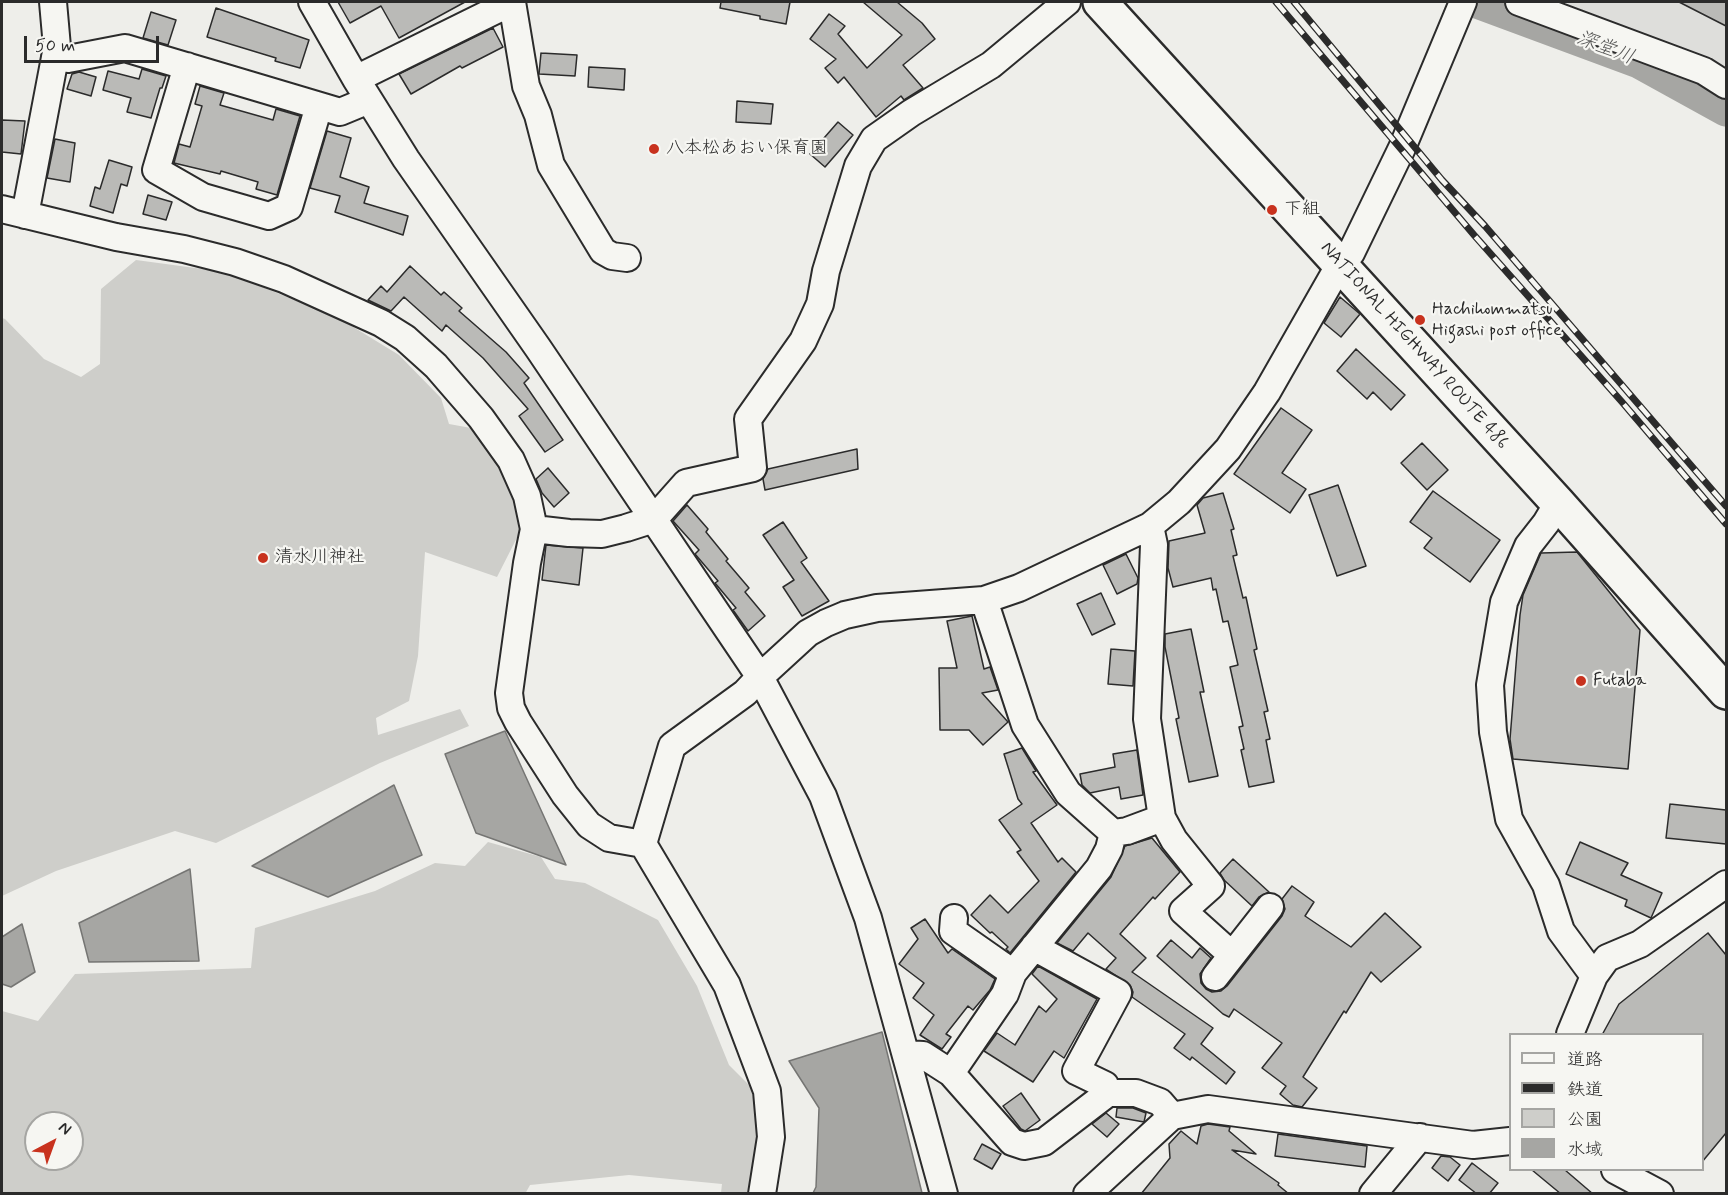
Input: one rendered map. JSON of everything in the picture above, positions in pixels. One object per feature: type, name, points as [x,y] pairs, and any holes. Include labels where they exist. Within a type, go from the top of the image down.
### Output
[{"type":"highway","name":"NATIONAL HIGHWAY ROUTE 486","points":[[1100,2],[1558,503],[1726,692]]},
{"type":"street","points":[[53,2],[57,47],[13,212],[116,237],[184,249],[235,262],[284,279],[381,323],[405,338],[436,366],[482,418],[511,460],[528,496],[534,529],[509,693],[511,708],[565,795],[589,825],[609,837],[643,844]]},
{"type":"street","points":[[312,2],[406,159],[538,348],[760,677],[824,796],[868,918],[944,1194]]},
{"type":"street","points":[[55,57],[68,59],[125,48],[339,112],[362,89],[512,2],[526,86],[538,115],[551,165],[603,251],[612,256],[627,258]]},
{"type":"street","points":[[534,529],[602,534],[654,519],[686,483],[753,468],[748,418],[803,341],[820,304],[826,271],[858,166],[874,139],[911,113],[991,65],[1068,2]]},
{"type":"street","points":[[762,1194],[771,1137],[767,1091],[727,985],[643,844],[672,746],[745,693],[808,633],[845,615],[877,608],[984,600],[1019,588],[1150,526],[1179,502],[1228,448],[1267,392],[1340,264],[1351,252],[1402,148],[1463,2]]},
{"type":"street","points":[[1519,2],[1704,71],[1726,85]]},
{"type":"street","points":[[187,66],[156,170],[203,197],[269,216],[289,207],[319,106]]},
{"type":"street","points":[[1558,503],[1528,546],[1504,602],[1490,685],[1493,732],[1509,819],[1546,885],[1561,931],[1594,976]]},
{"type":"street","points":[[1150,526],[1154,545],[1147,718],[1162,818],[1174,840],[1211,886],[1183,911],[1232,955]]},
{"type":"street","points":[[984,600],[1025,725],[1068,793],[1113,833],[1128,831],[1162,818]]},
{"type":"street","points":[[951,1073],[1005,994],[1012,973],[1099,868],[1109,849],[1113,833]]},
{"type":"street","points":[[1571,1033],[1594,976],[1607,958],[1640,944],[1726,884]]},
{"type":"street","points":[[1215,977],[1270,907]]},
{"type":"street","points":[[954,918],[953,931],[1012,973]]},
{"type":"street","points":[[1035,947],[1118,993],[1076,1071],[1105,1085],[1108,1093]]},
{"type":"street","points":[[906,1054],[923,1055],[951,1073],[1012,1142],[1024,1146],[1044,1142],[1108,1093],[1136,1093],[1160,1102],[1172,1116]]},
{"type":"street","points":[[1087,1194],[1172,1116],[1208,1109],[1473,1144],[1509,1141]]},
{"type":"street","points":[[1372,1194],[1420,1137]]},
{"type":"street","points":[[1617,1171],[1660,1194]]},
{"type":"shaded area","points":[[1545,2],[1726,2],[1726,73]]},
{"type":"green space","points":[[136,260],[225,272],[337,317],[399,355],[441,398],[449,424],[482,430],[527,518],[497,577],[425,552],[418,656],[409,701],[376,718],[378,735],[460,709],[469,726],[380,763],[216,843],[175,831],[56,871],[2,896],[2,318],[44,359],[81,377],[100,364],[101,289]]},
{"type":"green space","points":[[488,842],[541,857],[555,879],[585,883],[658,920],[697,986],[729,1065],[750,1086],[762,1134],[747,1193],[721,1193],[722,1184],[629,1175],[530,1185],[525,1194],[2,1193],[2,1011],[38,1021],[75,974],[251,968],[255,928],[375,891],[435,863],[465,866]]},
{"type":"water","points":[[505,731],[566,865],[476,833],[445,754]]},
{"type":"water","points":[[394,785],[422,855],[328,897],[252,866]]},
{"type":"water","points":[[190,869],[199,961],[89,962],[79,923]]},
{"type":"water","points":[[22,924],[35,972],[11,987],[2,984],[2,937]]},
{"type":"water","points":[[882,1032],[922,1193],[813,1193],[816,1187],[819,1108],[789,1061]]},
{"type":"building","points":[[338,2],[465,2],[399,38],[381,6],[350,23]]},
{"type":"building","points":[[721,2],[790,2],[786,24],[720,8]]},
{"type":"building","points":[[863,2],[897,2],[922,23],[935,39],[903,65],[923,88],[904,100],[901,96],[876,117],[844,77],[838,83],[825,68],[836,59],[810,39],[829,14],[845,26],[838,34],[867,68],[902,35]]},
{"type":"building","points":[[1679,2],[1726,2],[1726,26]]},
{"type":"building","points":[[216,8],[309,40],[300,68],[275,61],[276,58],[207,37]]},
{"type":"building","points":[[151,12],[176,20],[168,45],[143,38]]},
{"type":"building","points":[[493,28],[503,47],[462,68],[460,66],[411,94],[399,74]]},
{"type":"building","points":[[541,53],[577,55],[575,76],[539,74]]},
{"type":"building","points":[[589,67],[625,69],[624,90],[588,87]]},
{"type":"building","points":[[142,69],[166,76],[151,118],[127,112],[131,98],[103,90],[108,71],[139,79]]},
{"type":"building","points":[[79,72],[96,77],[91,96],[67,89],[72,74]]},
{"type":"building","points":[[200,86],[224,93],[220,105],[273,120],[276,109],[300,116],[277,195],[256,189],[258,182],[221,171],[220,174],[174,163],[179,144],[190,147],[202,106],[195,104]]},
{"type":"building","points":[[737,101],[773,104],[771,124],[736,122]]},
{"type":"building","points":[[2,120],[25,121],[21,154],[2,152]]},
{"type":"building","points":[[838,122],[853,135],[825,167],[810,154]]},
{"type":"building","points":[[327,131],[351,138],[340,177],[369,187],[364,203],[408,216],[403,235],[335,212],[340,196],[310,188]]},
{"type":"building","points":[[55,139],[75,143],[70,182],[47,178]]},
{"type":"building","points":[[109,160],[132,167],[127,186],[121,184],[113,213],[90,206],[95,187],[100,189]]},
{"type":"building","points":[[148,195],[172,202],[166,220],[143,214]]},
{"type":"building","points":[[410,266],[441,295],[444,292],[462,308],[459,311],[506,352],[529,378],[524,383],[563,440],[545,452],[519,416],[528,409],[483,358],[446,325],[442,331],[404,297],[391,311],[368,300],[381,286],[387,292]]},
{"type":"building","points":[[1340,297],[1360,314],[1341,337],[1324,323]]},
{"type":"building","points":[[1356,349],[1405,395],[1391,410],[1373,392],[1367,399],[1337,371]]},
{"type":"building","points":[[1281,408],[1312,430],[1282,473],[1306,489],[1290,513],[1234,474]]},
{"type":"building","points":[[1422,443],[1448,470],[1427,490],[1401,463]]},
{"type":"building","points":[[857,449],[858,469],[765,490],[763,479],[768,469]]},
{"type":"building","points":[[548,468],[569,493],[554,507],[542,493],[536,479]]},
{"type":"building","points":[[1338,485],[1366,566],[1337,576],[1309,495]]},
{"type":"building","points":[[1433,491],[1500,540],[1470,582],[1424,548],[1432,538],[1410,522]]},
{"type":"building","points":[[1223,493],[1234,529],[1231,530],[1237,555],[1233,556],[1243,598],[1246,597],[1257,649],[1254,650],[1268,711],[1264,712],[1270,739],[1266,740],[1274,782],[1249,787],[1241,750],[1244,749],[1239,727],[1243,726],[1230,667],[1238,665],[1228,621],[1223,622],[1216,589],[1213,590],[1211,578],[1173,587],[1168,568],[1169,541],[1205,533],[1197,505],[1203,498]]},
{"type":"building","points":[[687,505],[708,529],[706,532],[728,559],[726,561],[749,588],[745,592],[765,616],[748,631],[733,610],[736,608],[715,583],[718,581],[695,554],[699,550],[673,521]]},
{"type":"building","points":[[783,522],[807,558],[801,562],[829,601],[802,616],[783,587],[794,580],[763,535]]},
{"type":"building","points":[[546,545],[583,548],[579,585],[542,580]]},
{"type":"building","points":[[1577,552],[1640,630],[1628,769],[1513,759],[1510,739],[1523,595],[1541,553]]},
{"type":"building","points":[[1126,554],[1138,578],[1137,584],[1117,594],[1103,565]]},
{"type":"building","points":[[1101,593],[1115,624],[1092,635],[1077,604]]},
{"type":"building","points":[[972,616],[984,669],[990,667],[998,690],[982,693],[1008,722],[983,745],[969,730],[940,730],[939,668],[957,668],[947,621]]},
{"type":"building","points":[[1191,629],[1204,692],[1200,692],[1218,776],[1189,782],[1176,719],[1179,718],[1165,647],[1165,634]]},
{"type":"building","points":[[1111,649],[1135,651],[1133,686],[1108,684]]},
{"type":"building","points":[[1022,748],[1036,771],[1033,772],[1057,805],[1031,823],[1058,862],[1062,858],[1076,872],[1010,953],[1006,949],[1008,947],[971,915],[990,895],[1008,913],[1039,881],[1017,852],[1021,850],[999,820],[1022,804],[1018,799],[1004,754]]},
{"type":"building","points":[[1137,750],[1143,795],[1121,799],[1119,787],[1090,793],[1082,785],[1080,774],[1115,767],[1113,754]]},
{"type":"building","points":[[1670,804],[1726,810],[1726,844],[1666,838]]},
{"type":"building","points":[[1152,838],[1180,872],[1155,899],[1153,897],[1120,934],[1146,958],[1132,972],[1213,1028],[1201,1044],[1235,1072],[1226,1084],[1192,1057],[1190,1060],[1174,1048],[1185,1034],[1132,997],[1133,992],[1130,985],[1106,969],[1116,958],[1088,933],[1073,951],[1057,943],[1111,877],[1125,846]]},
{"type":"building","points":[[1580,842],[1628,863],[1621,875],[1662,893],[1651,918],[1625,906],[1627,900],[1566,874]]},
{"type":"building","points":[[1233,859],[1269,892],[1259,897],[1252,906],[1224,880],[1220,873]]},
{"type":"building","points":[[1292,886],[1314,902],[1305,916],[1351,947],[1385,913],[1421,947],[1381,982],[1371,972],[1303,1077],[1317,1088],[1302,1107],[1293,1105],[1280,1094],[1286,1086],[1262,1068],[1282,1043],[1234,1009],[1229,1017],[1223,1014],[1157,956],[1171,940],[1192,958],[1200,948],[1211,958],[1200,974],[1201,983],[1212,992],[1221,991],[1282,916],[1285,909],[1282,899]]},
{"type":"building","points":[[925,919],[948,953],[952,949],[995,979],[990,990],[973,1010],[968,1006],[946,1034],[951,1037],[942,1049],[920,1035],[934,1015],[913,998],[924,983],[899,964],[918,939],[911,928]]},
{"type":"building","points":[[1708,933],[1726,955],[1726,1133],[1704,1160],[1704,1033],[1603,1033],[1619,1004]]},
{"type":"building","points":[[1038,966],[1097,999],[1064,1058],[1054,1051],[1033,1082],[984,1051],[997,1033],[1015,1045],[1039,1006],[1046,1012],[1057,999],[1032,974]]},
{"type":"building","points":[[1021,1093],[1040,1120],[1025,1131],[1003,1106]]},
{"type":"building","points":[[1117,1108],[1133,1108],[1146,1113],[1144,1122],[1116,1117]]},
{"type":"building","points":[[1106,1113],[1119,1124],[1107,1137],[1092,1124]]},
{"type":"building","points":[[1208,1124],[1230,1127],[1229,1131],[1256,1154],[1232,1150],[1279,1183],[1278,1185],[1289,1194],[1141,1194],[1170,1158],[1169,1144],[1181,1131],[1197,1144],[1201,1126]]},
{"type":"building","points":[[1278,1134],[1367,1146],[1365,1167],[1275,1156]]},
{"type":"building","points":[[982,1144],[1001,1154],[992,1169],[974,1159]]},
{"type":"building","points":[[1441,1156],[1450,1157],[1460,1165],[1448,1181],[1432,1168]]},
{"type":"building","points":[[1472,1163],[1498,1183],[1489,1194],[1477,1194],[1459,1180]]},
{"type":"building","points":[[1533,1171],[1566,1171],[1593,1194],[1561,1194]]},
{"type":"waterway","name":"深堂川","points":[[1477,2],[1639,62],[1726,110]]},
{"type":"railway","points":[[1276,2],[1474,235],[1726,524]]},
{"type":"railway","points":[[1294,2],[1442,180],[1485,226],[1726,506]]},
{"type":"place","name":"八本松あおい保育園","points":[[654,149]]},
{"type":"place","name":"下組","points":[[1272,210]]},
{"type":"place","name":"Hachihommatsu Higashi post office","points":[[1420,320]]},
{"type":"place","name":"清水川神社","points":[[263,558]]},
{"type":"place","name":"Futaba","points":[[1581,681]]}]
